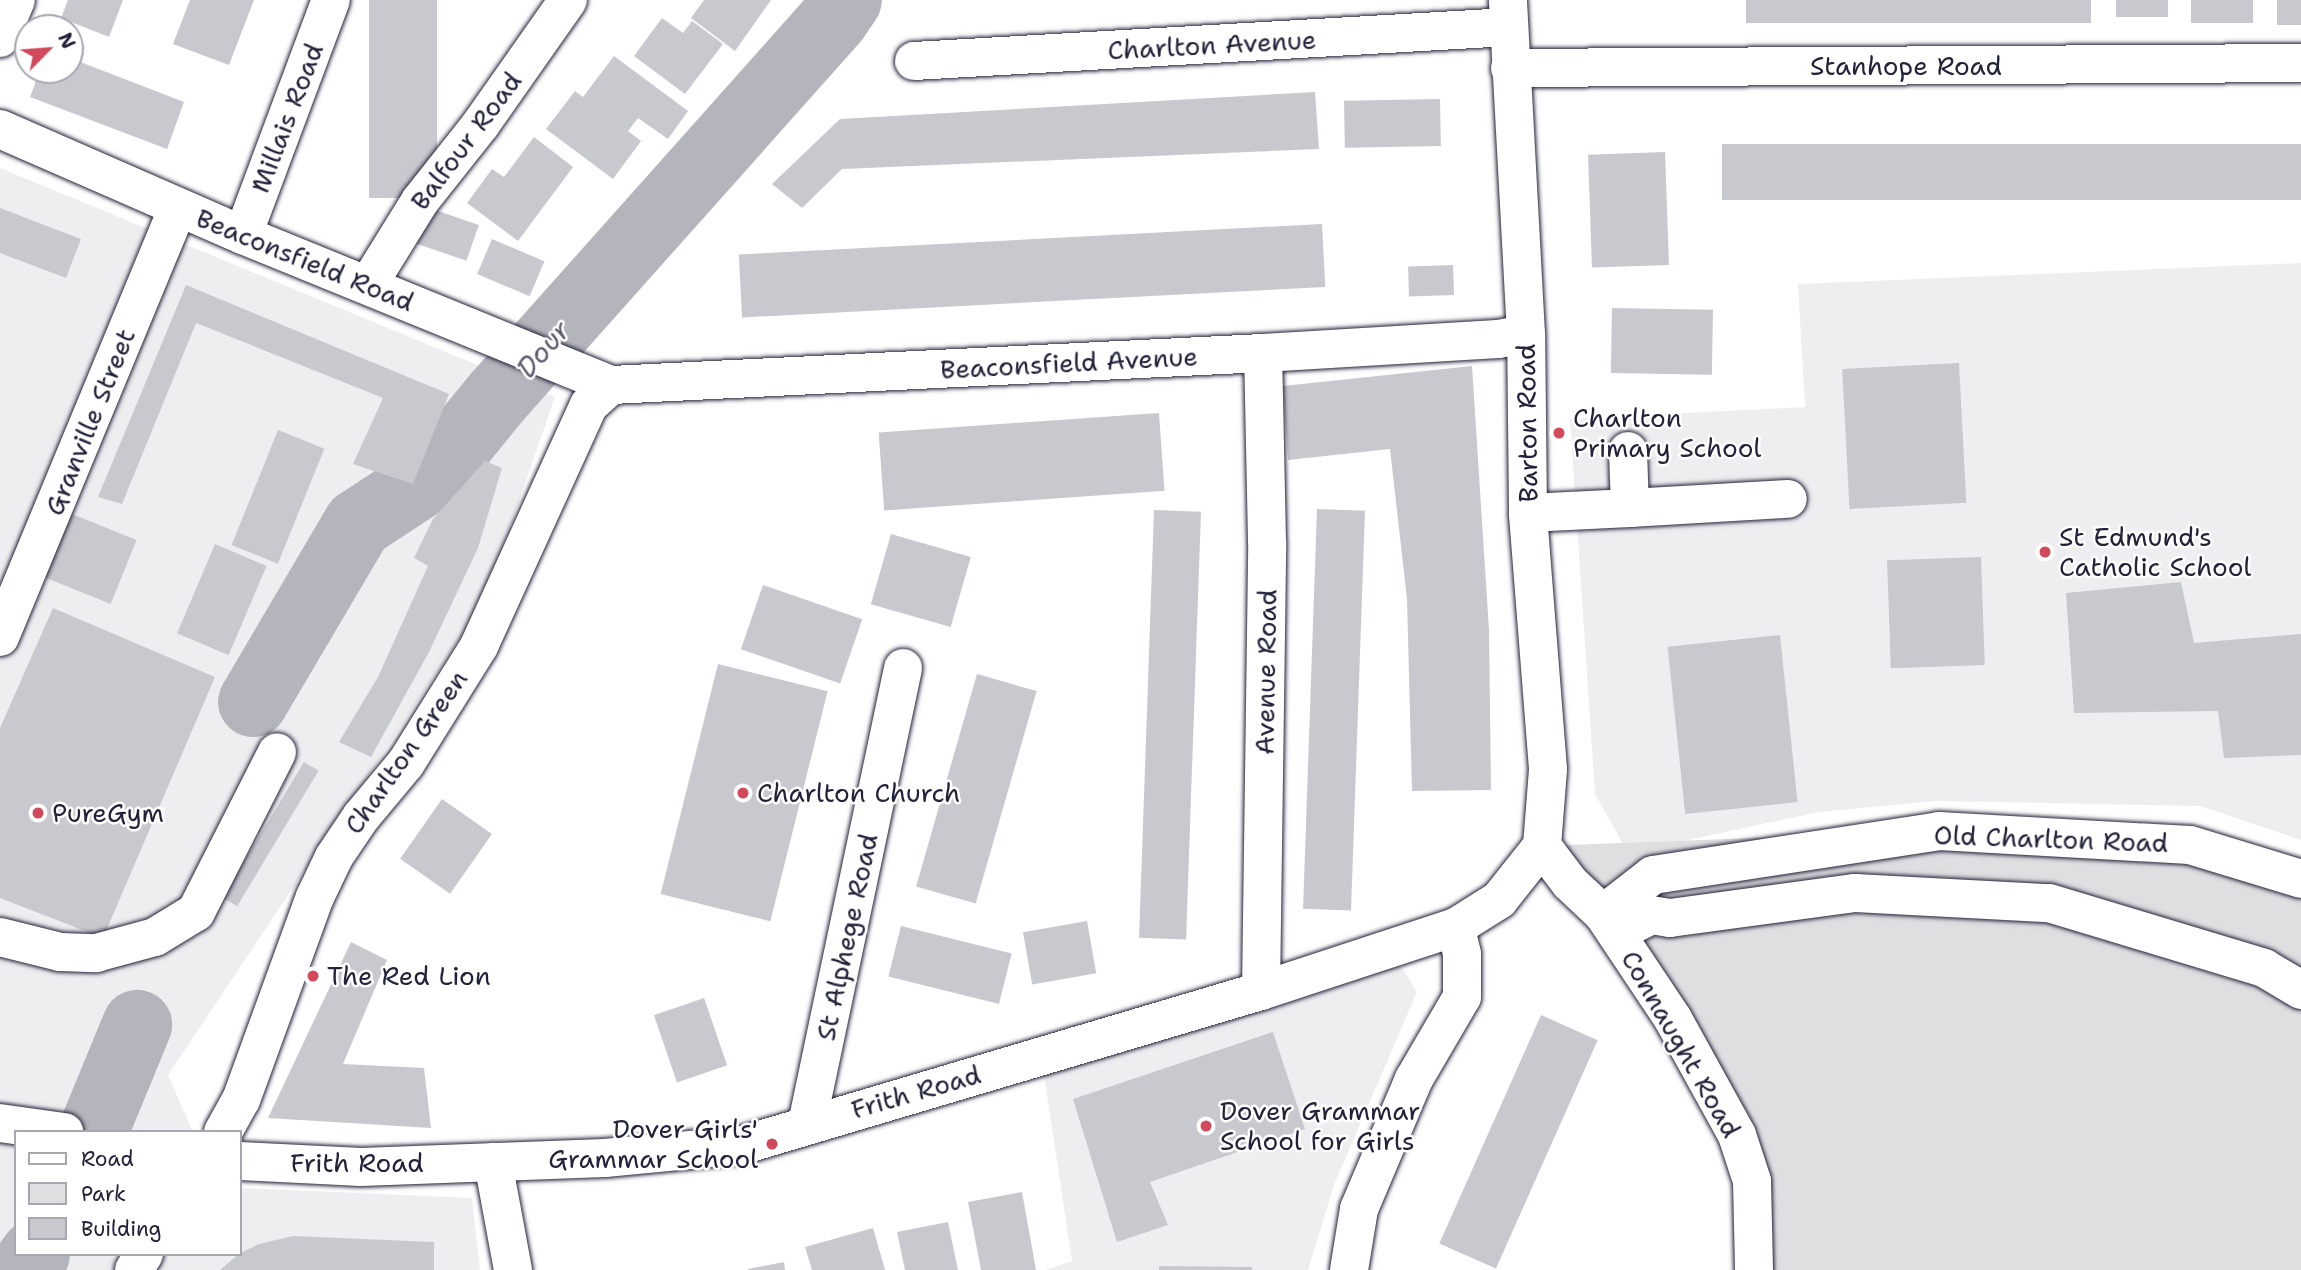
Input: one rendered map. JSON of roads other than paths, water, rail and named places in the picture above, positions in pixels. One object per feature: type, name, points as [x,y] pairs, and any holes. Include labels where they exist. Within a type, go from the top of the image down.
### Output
[{"type":"street","points":[[0,38],[16,0]]},
{"type":"street","name":"Millais Road","points":[[243,235],[331,0]]},
{"type":"street","name":"Balfour Road","points":[[368,285],[420,201],[481,124],[568,0]]},
{"type":"street","name":"Charlton Avenue","points":[[914,61],[1508,13]]},
{"type":"street","name":"Barton Road","points":[[1508,13],[1526,334],[1528,513],[1548,769],[1542,846]]},
{"type":"street","name":"Stanhope Road","points":[[1510,68],[2301,63]]},
{"type":"street","name":"Beaconsfield Road","points":[[0,129],[243,235],[611,385]]},
{"type":"street","name":"Granville Street","points":[[0,637],[9,594],[178,207]]},
{"type":"street","name":"Beaconsfield Avenue","points":[[611,385],[1263,353],[1498,339],[1526,334]]},
{"type":"street","name":"Avenue Road","points":[[1261,991],[1267,541],[1263,353]]},
{"type":"street","name":"Charlton Green","points":[[224,1130],[241,1100],[315,897],[334,857],[360,817],[406,763],[479,646],[589,405],[611,385]]},
{"type":"street","points":[[1628,451],[1630,508]]},
{"type":"street","points":[[1528,513],[1788,499]]},
{"type":"street","name":"St Alphege Road","points":[[807,1124],[903,668]]},
{"type":"street","points":[[0,937],[60,952],[96,953],[155,937],[196,912],[277,752]]},
{"type":"street","name":"Old Charlton Road","points":[[1610,924],[1653,875],[1939,831],[2190,845],[2301,879]]},
{"type":"street","name":"Frith Road","points":[[242,1161],[361,1167],[606,1158],[743,1145],[1261,991],[1456,927],[1499,900],[1542,846]]},
{"type":"street","name":"Connaught Road","points":[[1542,846],[1570,883],[1610,924],[1673,1019],[1737,1135],[1752,1181],[1754,1270]]},
{"type":"street","points":[[1610,924],[1651,915],[1670,918],[1855,893],[2049,903],[2264,968],[2301,990]]},
{"type":"street","points":[[1349,1270],[1359,1209],[1414,1079],[1462,997],[1462,954],[1456,927]]},
{"type":"street","points":[[0,1123],[50,1130]]},
{"type":"street","points":[[493,1162],[513,1270]]},
{"type":"waterway","name":"Dour","points":[[253,702],[358,524],[434,474],[497,397],[834,19],[847,0]]},
{"type":"waterway","name":"Dour","points":[[94,1130],[137,1025]]},
{"type":"waterway","name":"Dour","points":[[24,1270],[34,1256]]},
{"type":"place","name":"Charlton Primary School","points":[[1559,433]]},
{"type":"place","name":"St Edmund's Catholic School","points":[[2045,552]]},
{"type":"place","name":"Charlton Church","points":[[743,793]]},
{"type":"place","name":"PureGym","points":[[38,813]]},
{"type":"place","name":"The Red Lion","points":[[313,976]]},
{"type":"place","name":"Dover Grammar School for Girls","points":[[1206,1126]]},
{"type":"place","name":"Dover Girls' Grammar School","points":[[772,1144]]}]
